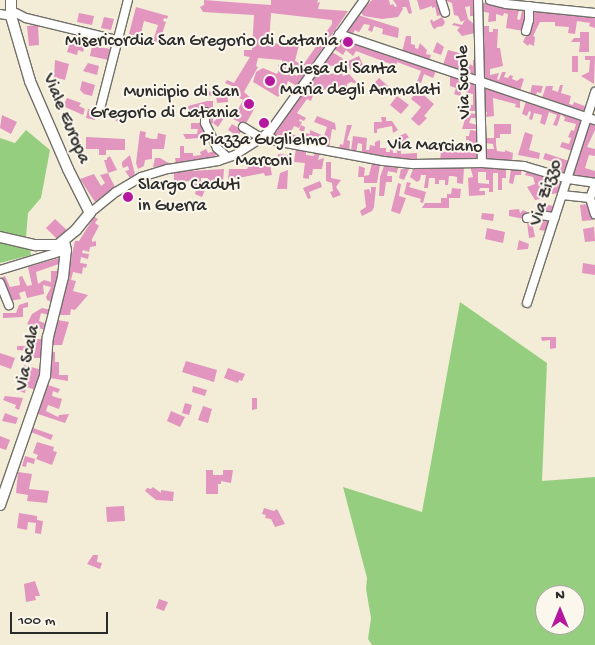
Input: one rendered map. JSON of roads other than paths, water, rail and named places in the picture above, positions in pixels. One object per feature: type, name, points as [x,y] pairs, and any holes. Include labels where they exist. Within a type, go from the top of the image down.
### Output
[{"type":"main road","name":"Viale Europa","points":[[11,0],[17,36],[34,90],[77,190],[90,213]]},
{"type":"main road","name":"Viale Europa","points":[[14,14],[16,0]]},
{"type":"main road","points":[[0,237],[42,246],[65,246],[90,213]]},
{"type":"main road","name":"Via Scala","points":[[0,505],[46,376],[48,337],[63,277],[65,246]]},
{"type":"street","points":[[100,109],[128,0]]},
{"type":"street","points":[[90,213],[116,192],[141,178],[157,172],[227,157],[266,137],[364,0]]},
{"type":"street","points":[[441,0],[445,12]]},
{"type":"street","name":"Via Scuole","points":[[478,0],[482,163]]},
{"type":"street","points":[[490,0],[595,13]]},
{"type":"street","points":[[526,30],[529,20],[529,6]]},
{"type":"street","points":[[0,14],[14,14],[117,40]]},
{"type":"street","points":[[339,34],[591,118]]},
{"type":"street","name":"Via Zizzo","points":[[527,303],[562,196],[591,118],[595,92]]},
{"type":"street","points":[[205,112],[205,123],[217,148],[227,157]]},
{"type":"street","name":"Via Marciano","points":[[243,128],[266,137],[401,163],[482,163],[524,166],[568,179],[595,184]]},
{"type":"street","points":[[595,184],[590,200],[595,214]]},
{"type":"street","points":[[562,196],[590,200]]},
{"type":"street","points":[[527,218],[540,215],[555,217]]},
{"type":"street","points":[[0,270],[65,246]]},
{"type":"street","points":[[0,283],[9,305]]},
{"type":"place","name":"Misericordia San Gregorio di Catania","points":[[348,42]]},
{"type":"place","name":"Chiesa di Santa Maria degli Ammalati","points":[[270,81]]},
{"type":"place","name":"Municipio di San Gregorio di Catania","points":[[249,104]]},
{"type":"place","name":"Piazza Guglielmo Marconi","points":[[264,123]]},
{"type":"place","name":"Slargo Caduti in Guerra","points":[[128,197]]}]
